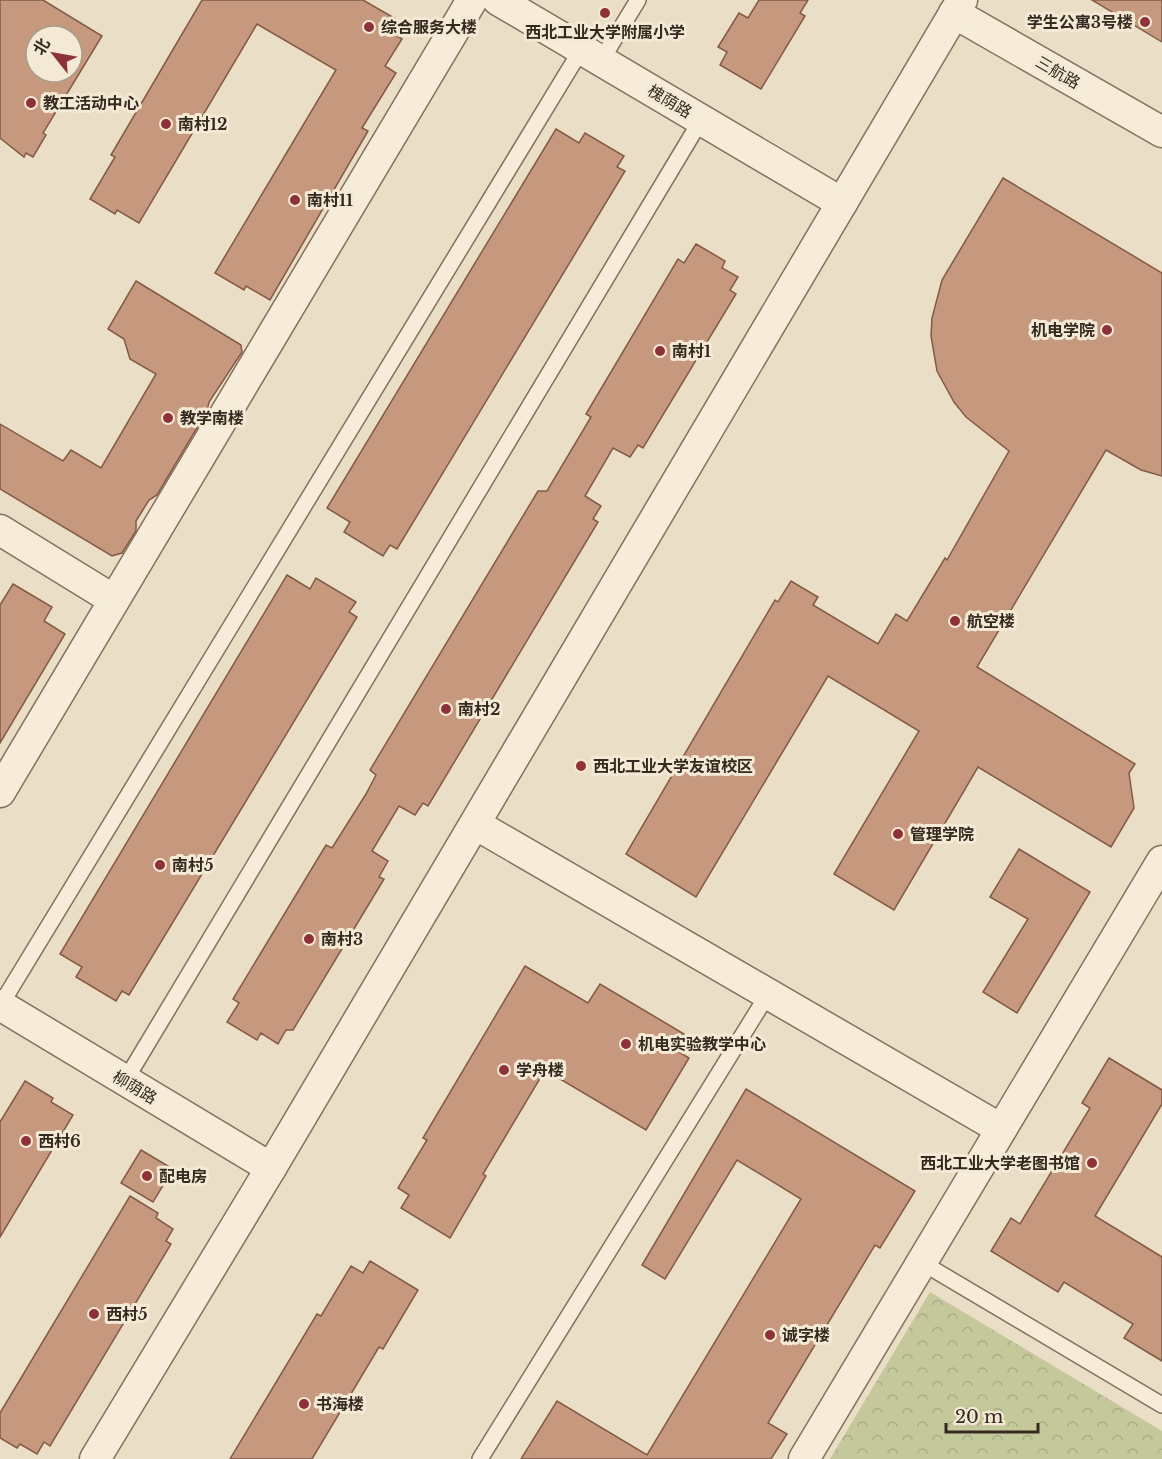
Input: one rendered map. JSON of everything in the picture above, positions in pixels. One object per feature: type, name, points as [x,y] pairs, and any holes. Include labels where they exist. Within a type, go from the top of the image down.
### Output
[{"type":"street","points":[[0,792],[472,0]]},
{"type":"street","name":"槐荫路","points":[[498,0],[842,203]]},
{"type":"street","points":[[95,1459],[271,1168],[958,7]]},
{"type":"street","name":"三航路","points":[[958,7],[1162,132]]},
{"type":"street","points":[[0,530],[114,600]]},
{"type":"street","points":[[475,824],[1002,1129]]},
{"type":"street","points":[[804,1459],[1161,865]]},
{"type":"street","name":"柳荫路","points":[[0,1006],[271,1168]]},
{"type":"lane","points":[[0,1006],[591,55],[638,0]]},
{"type":"lane","points":[[125,1081],[701,120]]},
{"type":"lane","points":[[480,1459],[768,994]]},
{"type":"lane","points":[[921,1262],[1162,1406]]},
{"type":"green space","points":[[930,1292],[1162,1431],[1162,1459],[830,1459]]},
{"type":"building","name":"教工活动中心","points":[[0,0],[43,0],[82,24],[24,24],[24,84],[73,84],[43,133],[46,135],[33,157],[26,153],[24,157],[0,138]]},
{"type":"building","points":[[202,0],[363,0],[396,19],[389,31],[402,39],[385,66],[396,73],[362,128],[368,131],[270,300],[246,286],[244,290],[215,273],[336,70],[257,24],[139,223],[117,210],[115,214],[90,199],[115,157],[111,155]]},
{"type":"building","points":[[759,0],[808,0],[800,13],[805,16],[761,89],[720,65],[727,52],[718,47],[739,13],[748,18]]},
{"type":"building","name":"学生公寓3号楼","points":[[1092,0],[1162,0],[1162,42]]},
{"type":"building","name":"教工活动中心","points":[[84,25],[102,36],[84,66]]},
{"type":"building","points":[[556,129],[579,143],[585,133],[624,156],[617,167],[625,171],[397,549],[390,545],[383,556],[344,532],[350,522],[327,508]]},
{"type":"building","points":[[1003,178],[1162,273],[1162,476],[1141,470],[1106,450],[977,667],[1135,764],[1129,773],[1134,808],[1111,847],[978,767],[894,910],[834,874],[919,731],[828,676],[696,897],[626,854],[775,600],[778,602],[791,581],[818,597],[813,605],[878,644],[896,614],[907,621],[945,558],[947,560],[1009,451],[966,417],[954,402],[937,371],[931,336],[932,318],[942,280]]},
{"type":"building","points":[[696,244],[725,261],[722,268],[738,277],[730,290],[736,294],[643,448],[638,445],[630,457],[613,448],[585,496],[601,506],[593,519],[598,522],[428,806],[423,803],[415,815],[399,806],[372,851],[388,861],[379,877],[384,879],[293,1030],[286,1030],[278,1044],[261,1033],[257,1040],[227,1022],[239,1003],[233,999],[326,845],[332,848],[366,794],[376,775],[370,770],[538,491],[547,491],[591,417],[586,414],[678,259],[684,263]]},
{"type":"building","name":"教学南楼","points":[[136,281],[241,345],[242,352],[209,402],[207,411],[157,495],[149,500],[136,521],[136,531],[122,553],[112,556],[0,489],[0,424],[63,461],[71,450],[101,468],[156,374],[130,359],[124,339],[108,329]]},
{"type":"building","points":[[287,575],[310,589],[316,578],[356,602],[349,612],[357,617],[129,995],[122,991],[116,1001],[76,977],[82,967],[60,954]]},
{"type":"building","points":[[13,584],[52,607],[44,621],[65,634],[0,743],[0,605]]},
{"type":"building","points":[[1019,849],[1090,892],[1017,1013],[983,992],[1028,919],[990,897]]},
{"type":"building","points":[[525,966],[588,1003],[600,984],[684,1034],[674,1049],[689,1058],[646,1130],[545,1070],[483,1174],[486,1176],[450,1238],[401,1208],[409,1195],[398,1188],[427,1140],[423,1138]]},
{"type":"building","name":"西北工业大学老图书馆","points":[[1109,1058],[1162,1090],[1162,1104],[1095,1216],[1162,1257],[1162,1361],[1124,1338],[1133,1324],[1064,1282],[1058,1292],[991,1251],[1011,1218],[1020,1224],[1090,1108],[1082,1103]]},
{"type":"building","name":"西村6","points":[[25,1081],[53,1098],[51,1102],[73,1115],[0,1237],[0,1122]]},
{"type":"building","name":"诚字楼","points":[[746,1089],[915,1191],[880,1248],[875,1245],[768,1423],[787,1434],[771,1459],[521,1459],[557,1401],[647,1455],[801,1199],[737,1160],[665,1279],[642,1265]]},
{"type":"building","name":"配电房","points":[[141,1150],[173,1169],[153,1202],[121,1183]]},
{"type":"building","name":"西村5","points":[[130,1196],[158,1213],[156,1218],[173,1229],[166,1241],[171,1244],[50,1446],[44,1442],[37,1454],[20,1444],[17,1448],[0,1438],[0,1413]]},
{"type":"building","name":"书海楼","points":[[370,1261],[418,1290],[383,1349],[379,1347],[312,1459],[230,1459],[317,1314],[321,1316],[351,1266],[363,1273]]},
{"type":"place","name":"西北工业大学附属小学","points":[[605,13]]},
{"type":"place","name":"学生公寓3号楼","points":[[1145,22]]},
{"type":"place","name":"综合服务大楼","points":[[369,27]]},
{"type":"place","name":"教工活动中心","points":[[31,103]]},
{"type":"place","name":"南村12","points":[[166,124]]},
{"type":"place","name":"南村11","points":[[295,200]]},
{"type":"place","name":"机电学院","points":[[1107,330]]},
{"type":"place","name":"南村1","points":[[660,351]]},
{"type":"place","name":"教学南楼","points":[[168,418]]},
{"type":"place","name":"航空楼","points":[[955,621]]},
{"type":"place","name":"南村2","points":[[446,709]]},
{"type":"place","name":"西北工业大学友谊校区","points":[[581,766]]},
{"type":"place","name":"管理学院","points":[[898,834]]},
{"type":"place","name":"南村5","points":[[160,865]]},
{"type":"place","name":"南村3","points":[[309,939]]},
{"type":"place","name":"机电实验教学中心","points":[[626,1044]]},
{"type":"place","name":"学舟楼","points":[[504,1070]]},
{"type":"place","name":"西村6","points":[[26,1141]]},
{"type":"place","name":"西北工业大学老图书馆","points":[[1092,1163]]},
{"type":"place","name":"配电房","points":[[147,1176]]},
{"type":"place","name":"西村5","points":[[94,1314]]},
{"type":"place","name":"诚字楼","points":[[770,1335]]},
{"type":"place","name":"书海楼","points":[[304,1404]]}]
